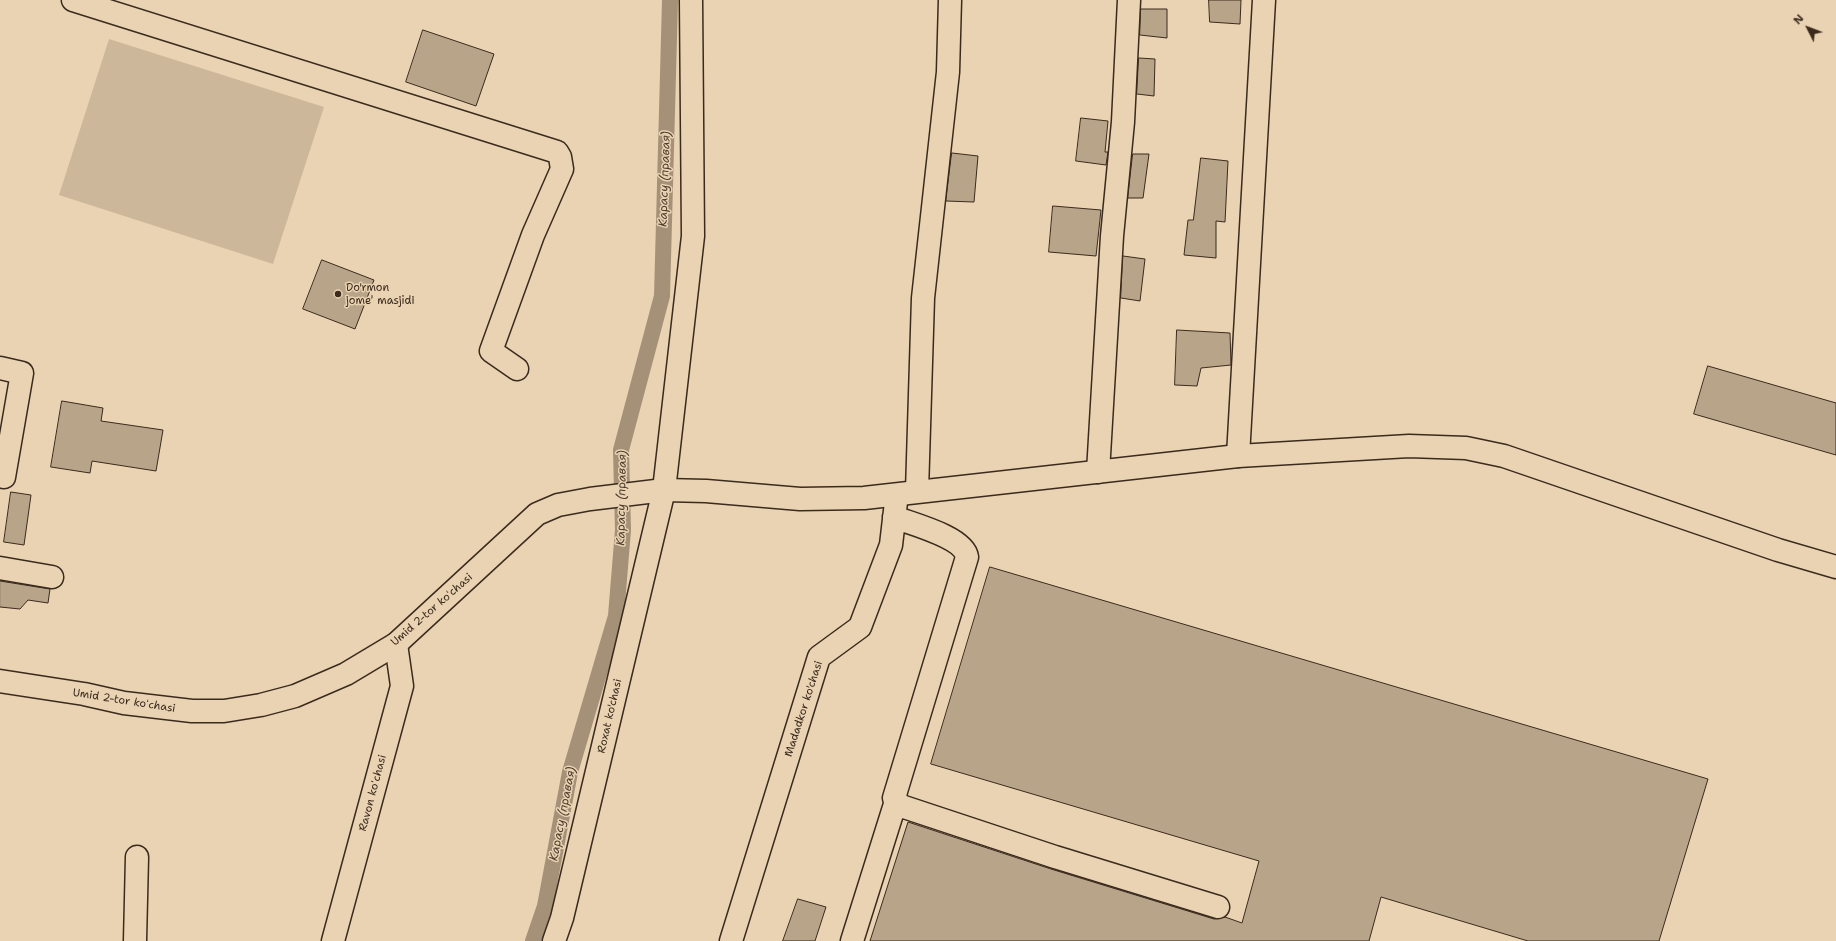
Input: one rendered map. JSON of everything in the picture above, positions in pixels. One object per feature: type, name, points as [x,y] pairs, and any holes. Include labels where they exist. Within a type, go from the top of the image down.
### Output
[{"type":"street","points":[[73,0],[557,152],[560,157],[562,169],[533,235],[491,351],[517,370]]},
{"type":"street","name":"Roxat ko'chasi","points":[[554,941],[563,910],[659,490],[693,236],[691,0]]},
{"type":"street","name":"Madadkor ko'chasi","points":[[731,941],[819,657],[860,627],[891,545],[894,517],[907,493],[922,298],[948,72],[950,0]]},
{"type":"street","points":[[1098,472],[1112,236],[1123,122],[1130,0]]},
{"type":"street","points":[[1238,456],[1264,0]]},
{"type":"street","points":[[0,368],[22,373],[4,477],[0,476]]},
{"type":"street","name":"Umid 2-tor koʻchasi","points":[[0,681],[160,708],[192,711],[224,711],[261,705],[301,693],[346,674],[396,644],[490,559],[531,518],[544,510],[558,505],[590,499],[659,490],[706,491],[800,500],[844,499],[1238,456],[1409,446],[1448,446],[1485,451],[1504,456],[1778,550],[1836,567]]},
{"type":"street","points":[[852,941],[896,801],[894,798],[967,557],[967,553],[959,543],[894,517]]},
{"type":"street","points":[[0,568],[52,577]]},
{"type":"street","name":"Ravon koʻchasi","points":[[333,941],[402,686],[396,644]]},
{"type":"street","points":[[896,801],[901,806],[1055,857],[1218,907]]},
{"type":"street","points":[[135,941],[137,857]]},
{"type":"shaded area","points":[[109,39],[324,107],[273,264],[59,195]]},
{"type":"building","points":[[1209,0],[1241,0],[1240,24],[1210,22]]},
{"type":"building","points":[[1141,9],[1167,9],[1167,38],[1140,35]]},
{"type":"building","points":[[423,30],[494,54],[476,106],[406,82]]},
{"type":"building","points":[[1139,58],[1155,59],[1154,96],[1137,94]]},
{"type":"building","points":[[1081,118],[1108,121],[1105,152],[1108,152],[1106,165],[1076,161]]},
{"type":"building","points":[[952,153],[978,156],[974,202],[946,201]]},
{"type":"building","points":[[1133,154],[1149,154],[1143,198],[1128,198]]},
{"type":"building","points":[[1201,158],[1228,161],[1225,222],[1216,221],[1216,258],[1184,255],[1188,220],[1193,220]]},
{"type":"building","points":[[1053,206],[1101,210],[1096,256],[1049,252]]},
{"type":"building","points":[[1123,256],[1145,259],[1140,301],[1121,298]]},
{"type":"building","points":[[322,260],[374,280],[355,329],[303,309]]},
{"type":"building","points":[[1177,330],[1230,333],[1231,365],[1201,368],[1197,386],[1175,385]]},
{"type":"building","points":[[1708,366],[1836,403],[1836,455],[1694,414]]},
{"type":"building","points":[[62,401],[103,408],[101,421],[163,430],[156,471],[92,461],[90,473],[51,467]]},
{"type":"building","points":[[11,492],[31,495],[24,545],[4,542]]},
{"type":"building","points":[[990,567],[1708,779],[1659,941],[1528,941],[1381,897],[1369,941],[870,941],[908,822],[1051,869],[1214,919],[1225,917],[1242,923],[1259,861],[931,764]]},
{"type":"building","points":[[0,581],[50,589],[48,603],[28,600],[20,609],[0,607]]},
{"type":"building","points":[[798,899],[826,907],[815,941],[783,941]]},
{"type":"waterway","name":"Карасу (правая)","points":[[533,941],[545,906],[570,772],[616,616],[623,530],[621,450],[662,296],[670,0]]},
{"type":"place","name":"Do'rmon jome' masjidi","points":[[338,294]]}]
